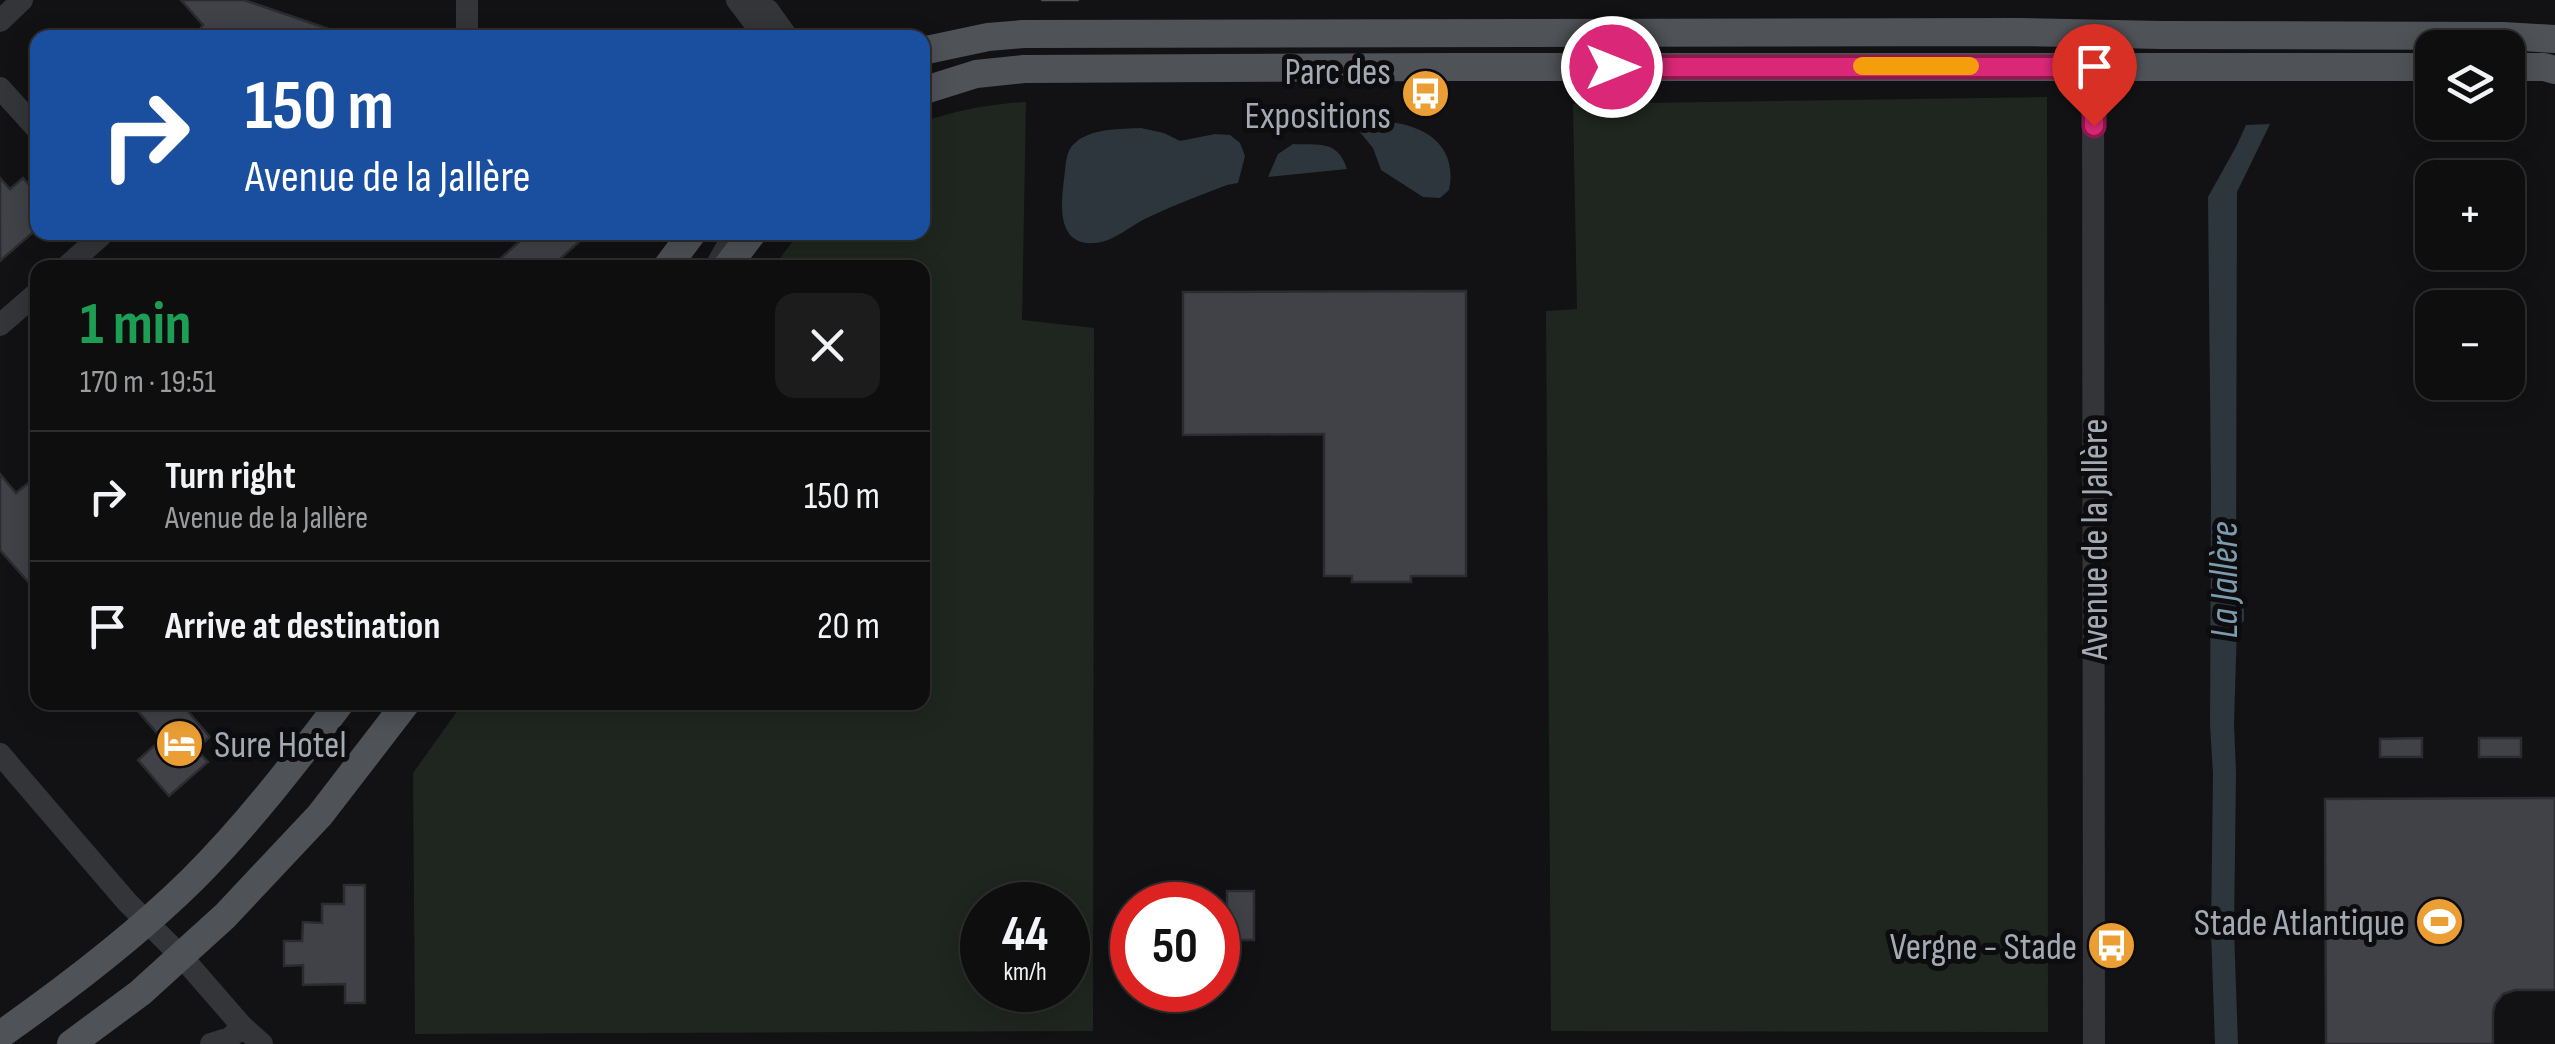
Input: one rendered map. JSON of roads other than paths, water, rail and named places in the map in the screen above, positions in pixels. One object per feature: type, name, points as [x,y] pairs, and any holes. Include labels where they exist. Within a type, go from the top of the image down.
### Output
[{"type":"main road","points":[[930,49],[1023,34],[1742,32],[2555,39]]},
{"type":"main road","points":[[930,88],[976,74],[1024,70],[2415,67]]},
{"type":"main road","points":[[2525,67],[2555,70]]},
{"type":"main road","points":[[732,260],[748,240]]},
{"type":"main road","points":[[0,1035],[108,953],[191,880],[266,800],[336,710]]},
{"type":"main road","points":[[71,1044],[140,993],[225,916],[320,816],[401,710]]},
{"type":"street","points":[[0,21],[22,0]]},
{"type":"street","points":[[467,0],[467,30]]},
{"type":"street","points":[[738,0],[760,30]]},
{"type":"street","points":[[738,0],[768,10],[782,30]]},
{"type":"street","name":"Avenue de la Jallère","points":[[2093,34],[2094,1044]]},
{"type":"street","points":[[0,88],[30,121]]},
{"type":"street","points":[[74,260],[96,240]]},
{"type":"street","points":[[0,325],[30,299]]},
{"type":"street","points":[[0,754],[262,1044]]},
{"type":"street","points":[[211,1044],[230,1038],[242,1026]]},
{"type":"water","points":[[1378,122],[1408,126],[1433,138],[1448,159],[1449,190],[1440,198],[1423,197],[1381,170],[1373,148],[1359,131]]},
{"type":"water","name":"La Jallère","points":[[2270,124],[2237,192],[2236,574],[2237,598],[2244,602],[2244,621],[2237,626],[2234,724],[2238,1044],[2215,1044],[2211,931],[2208,197],[2246,125]]},
{"type":"water","points":[[1141,128],[1180,141],[1230,135],[1240,143],[1245,156],[1238,183],[1168,208],[1108,240],[1094,243],[1073,238],[1062,211],[1066,164],[1072,146],[1098,132]]},
{"type":"water","points":[[1293,144],[1333,149],[1347,169],[1268,177],[1278,154]]},
{"type":"tram line","points":[[1042,0],[1078,0]]},
{"type":"place","name":"Parc des Expositions","points":[[1426,93]]},
{"type":"place","name":"Sure Hotel","points":[[179,744]]},
{"type":"place","name":"Stade Atlantique","points":[[2440,922]]},
{"type":"place","name":"Vergne - Stade","points":[[2112,946]]}]
